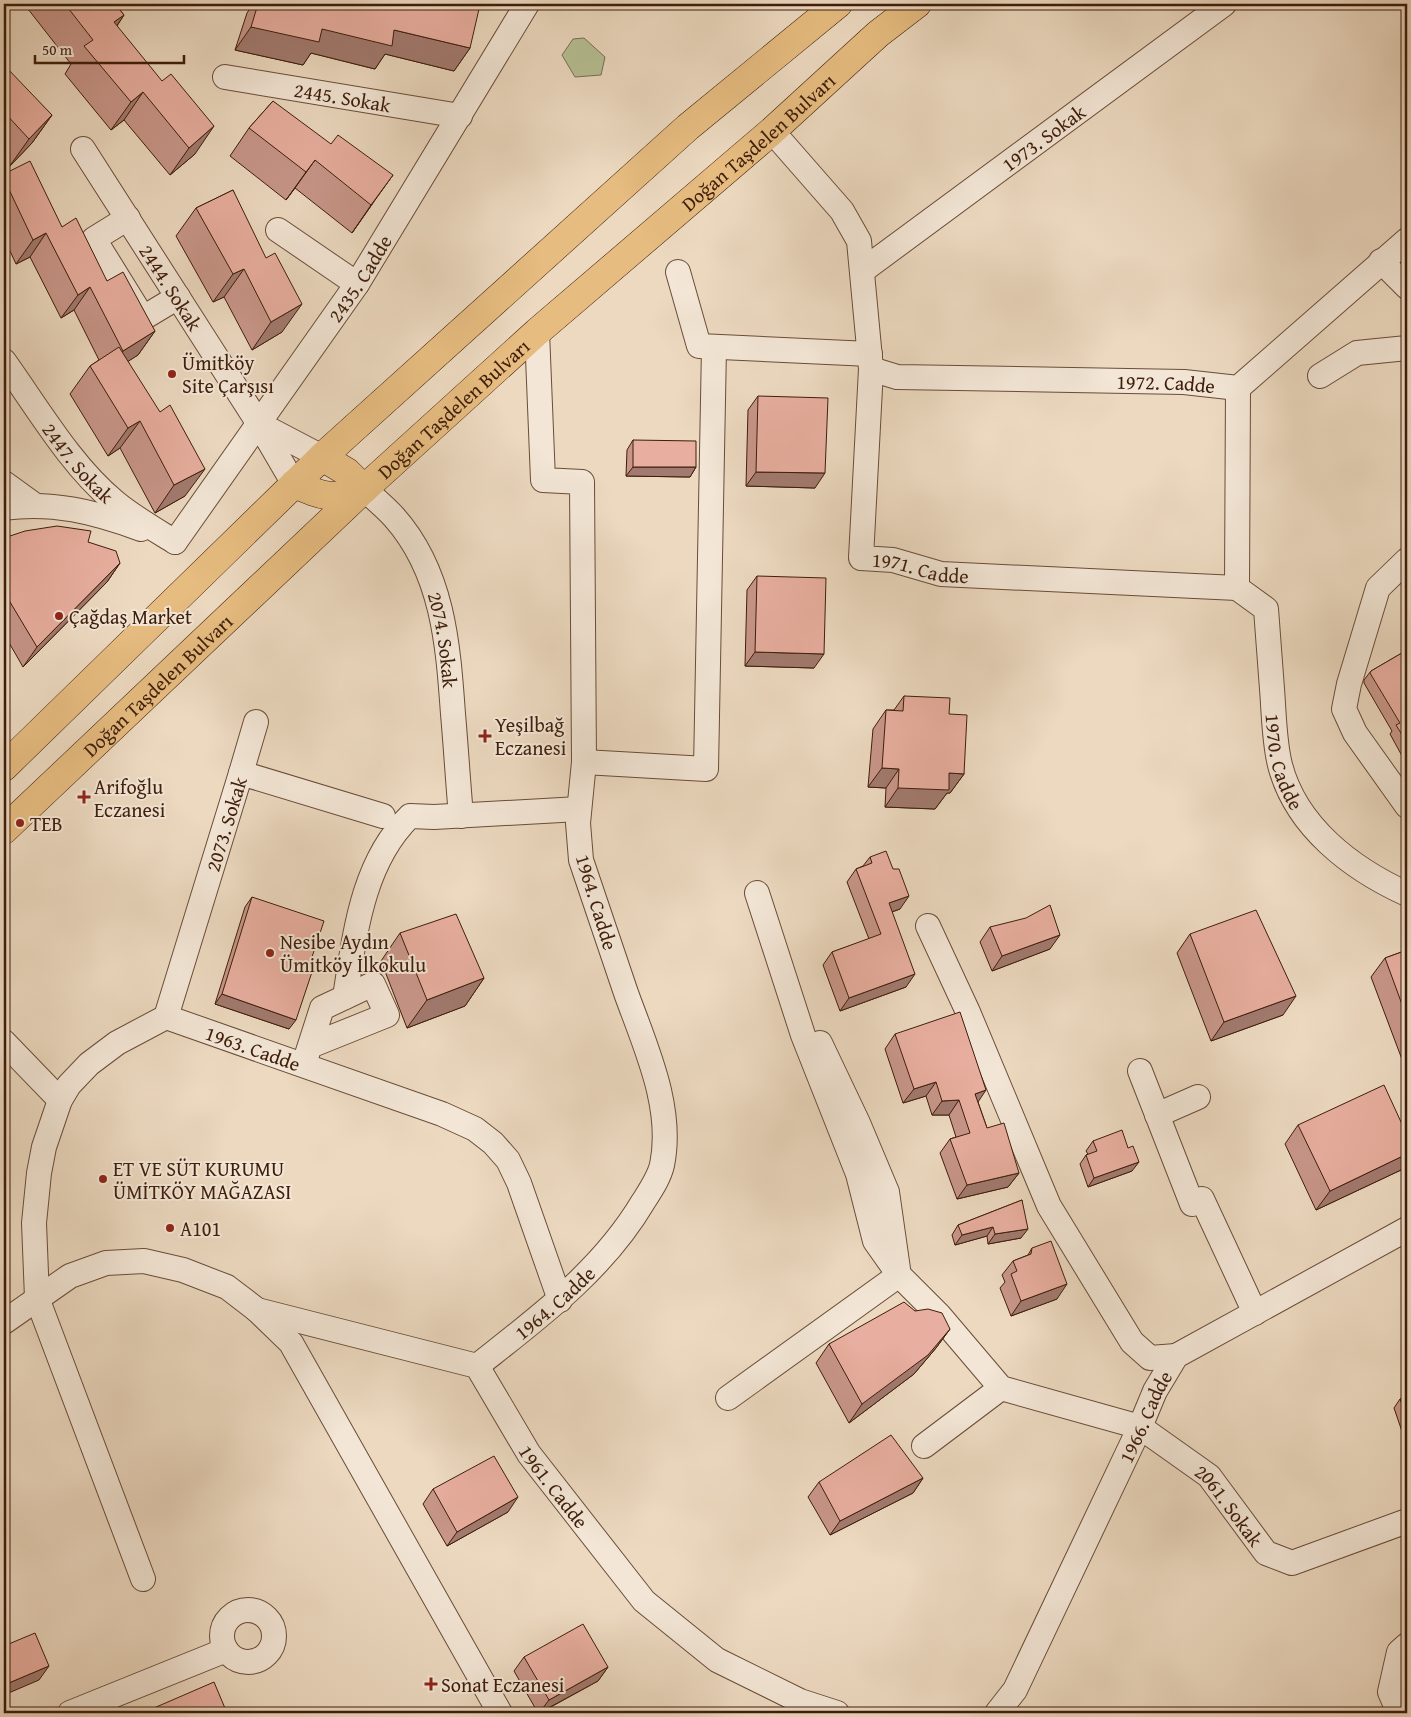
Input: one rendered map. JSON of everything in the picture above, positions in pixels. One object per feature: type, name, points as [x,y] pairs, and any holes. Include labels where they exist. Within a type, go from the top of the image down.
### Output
[{"type":"main road","points":[[4,767],[322,457],[688,128],[838,4]]},
{"type":"main road","name":"Doğan Taşdelen Bulvarı","points":[[4,830],[364,489],[537,332],[772,131],[878,34],[917,4]]},
{"type":"main road","points":[[294,484],[318,495],[332,497],[347,496],[364,489],[347,472],[322,457]]},
{"type":"street","name":"2435. Cadde","points":[[175,542],[357,284],[527,4]]},
{"type":"street","name":"1973. Sokak","points":[[862,271],[1224,4]]},
{"type":"street","name":"2445. Sokak","points":[[225,77],[460,116]]},
{"type":"street","name":"1971. Cadde","points":[[772,131],[842,211],[859,241],[870,361],[861,558],[892,560],[941,574],[1237,588]]},
{"type":"street","name":"2444. Sokak","points":[[83,149],[259,424],[294,484]]},
{"type":"street","points":[[128,218],[94,239],[143,318],[178,297]]},
{"type":"street","points":[[278,230],[357,284]]},
{"type":"street","name":"1972. Cadde","points":[[714,347],[870,361],[897,377],[1184,382],[1238,388],[1407,240]]},
{"type":"street","points":[[1382,261],[1407,287]]},
{"type":"street","points":[[584,762],[706,768],[714,347],[699,346],[678,272]]},
{"type":"street","name":"1964. Cadde","points":[[477,1366],[560,1300],[600,1261],[636,1215],[661,1167],[664,1143],[664,1118],[654,1073],[581,860],[579,809],[584,762],[582,482],[542,480],[537,332]]},
{"type":"street","points":[[1320,376],[1357,353],[1407,348]]},
{"type":"street","name":"2447. Sokak","points":[[4,361],[87,474],[114,501],[142,522],[175,542]]},
{"type":"street","points":[[1237,588],[1238,388]]},
{"type":"street","name":"2444. Sokak","points":[[259,424],[322,457]]},
{"type":"street","points":[[4,483],[32,504]]},
{"type":"street","name":"2074. Sokak","points":[[364,489],[395,518],[407,534],[426,568],[440,608],[449,649],[460,816]]},
{"type":"street","points":[[4,508],[32,504],[86,512],[175,542]]},
{"type":"street","points":[[1407,560],[1378,588],[1349,684],[1344,709],[1355,733],[1407,806]]},
{"type":"street","name":"1970. Cadde","points":[[1237,588],[1266,609],[1274,725],[1280,766],[1298,809],[1325,842],[1382,882],[1407,894]]},
{"type":"street","points":[[241,773],[256,722]]},
{"type":"street","name":"2073. Sokak","points":[[166,1017],[241,773],[383,816]]},
{"type":"street","points":[[344,997],[356,923],[365,893],[382,854],[395,832],[410,816],[460,816],[579,809]]},
{"type":"street","points":[[757,894],[802,1035],[822,1044],[887,1192],[899,1276],[939,1315],[1001,1388],[924,1446]]},
{"type":"street","points":[[928,926],[968,1012],[1049,1206],[1132,1342],[1150,1358],[1176,1356]]},
{"type":"street","points":[[373,984],[387,1015],[307,1055],[322,1008],[373,984]]},
{"type":"street","points":[[144,1579],[37,1298],[35,1200],[44,1147],[60,1100],[69,1085],[89,1064],[117,1043],[166,1017]]},
{"type":"street","name":"1963. Cadde","points":[[166,1017],[307,1055],[475,1129],[493,1143],[508,1160],[560,1300]]},
{"type":"street","points":[[4,1042],[60,1100]]},
{"type":"street","points":[[1140,1071],[1192,1204],[1202,1199],[1255,1313]]},
{"type":"street","points":[[1157,1115],[1198,1096]]},
{"type":"street","name":"1966. Cadde","points":[[997,1713],[1015,1690],[1140,1428],[1154,1391],[1176,1356],[1407,1229]]},
{"type":"street","points":[[4,1322],[70,1276],[106,1264],[144,1261],[183,1270],[227,1287],[257,1310],[291,1343],[500,1713]]},
{"type":"street","points":[[728,1398],[899,1276]]},
{"type":"street","points":[[257,1310],[477,1366]]},
{"type":"street","name":"1961. Cadde","points":[[477,1366],[530,1454],[644,1601],[717,1660],[800,1700],[837,1713]]},
{"type":"street","name":"2061. Sokak","points":[[1001,1388],[1140,1428],[1209,1476],[1266,1553],[1292,1562],[1407,1521]]},
{"type":"street","points":[[1399,1713],[1390,1692],[1399,1652],[1407,1645]]},
{"type":"street","points":[[70,1713],[226,1650]]},
{"type":"green space","points":[[584,38],[605,57],[601,75],[575,77],[562,55],[573,39]]},
{"type":"building","points":[[65,4],[115,4],[124,15],[114,22],[162,81],[171,74],[214,126],[189,148],[143,92],[131,102],[84,46],[93,40]]},
{"type":"building","points":[[258,4],[319,4],[328,6],[328,4],[374,4],[400,9],[402,4],[452,4],[479,9],[470,48],[394,30],[392,46],[322,29],[319,42],[251,27]]},
{"type":"building","points":[[5,66],[52,115],[29,139],[4,112]]},
{"type":"building","points":[[273,101],[331,144],[338,135],[393,175],[371,205],[315,160],[306,172],[249,128]]},
{"type":"building","points":[[30,161],[62,227],[76,218],[107,281],[123,272],[155,331],[123,351],[90,287],[78,295],[46,233],[33,240],[4,179],[4,174]]},
{"type":"building","points":[[233,190],[266,258],[275,253],[302,304],[271,322],[244,269],[233,274],[196,208]]},
{"type":"building","points":[[119,347],[160,412],[170,405],[205,469],[174,485],[140,421],[128,428],[90,366]]},
{"type":"building","points":[[758,396],[828,398],[825,473],[756,472]]},
{"type":"building","points":[[633,440],[696,441],[696,467],[633,467]]},
{"type":"building","points":[[57,526],[91,531],[88,542],[116,551],[120,563],[37,647],[4,592],[4,538],[25,531]]},
{"type":"building","points":[[757,576],[826,578],[824,654],[755,652]]},
{"type":"building","points":[[1407,650],[1407,743],[1396,725],[1400,723],[1370,673]]},
{"type":"building","points":[[904,696],[950,698],[949,714],[967,715],[964,774],[949,773],[949,790],[898,788],[899,769],[882,768],[886,710],[903,711]]},
{"type":"building","points":[[886,851],[893,869],[899,869],[909,896],[889,903],[915,974],[849,998],[832,952],[881,934],[856,869],[872,863],[870,857]]},
{"type":"building","name":"Nesibe Aydın Ümitköy İlkokulu","points":[[252,897],[324,921],[309,966],[312,972],[296,1020],[222,994]]},
{"type":"building","points":[[1050,905],[1060,935],[1002,956],[990,927],[1026,918]]},
{"type":"building","points":[[1256,910],[1296,996],[1224,1022],[1190,934]]},
{"type":"building","points":[[456,914],[484,978],[427,1000],[400,933]]},
{"type":"building","points":[[1407,950],[1407,1018],[1385,958]]},
{"type":"building","points":[[960,1012],[986,1090],[975,1094],[987,1128],[1004,1123],[1019,1173],[967,1185],[950,1139],[970,1133],[959,1100],[942,1101],[936,1082],[914,1089],[895,1034]]},
{"type":"building","points":[[1384,1085],[1407,1135],[1407,1154],[1330,1191],[1298,1125]]},
{"type":"building","points":[[1122,1130],[1128,1148],[1133,1146],[1139,1162],[1094,1178],[1086,1155],[1097,1151],[1093,1141]]},
{"type":"building","points":[[1022,1200],[1028,1229],[995,1234],[993,1227],[962,1235],[958,1225]]},
{"type":"building","points":[[1051,1241],[1067,1284],[1021,1301],[1011,1274],[1017,1271],[1013,1261],[1031,1254],[1032,1248]]},
{"type":"building","points":[[904,1302],[915,1311],[928,1309],[942,1313],[950,1329],[928,1355],[862,1404],[829,1344]]},
{"type":"building","points":[[1407,1395],[1407,1418],[1400,1399]]},
{"type":"building","points":[[891,1435],[923,1478],[840,1521],[819,1482]]},
{"type":"building","points":[[494,1456],[518,1497],[457,1532],[433,1489]]},
{"type":"building","points":[[583,1624],[608,1667],[549,1700],[524,1657]]},
{"type":"building","points":[[35,1633],[49,1666],[4,1685],[4,1646]]},
{"type":"building","points":[[214,1682],[227,1713],[148,1713],[147,1711]]},
{"type":"place","name":"Ümitköy Site Çarşısı","points":[[172,374]]},
{"type":"place","name":"Çağdaş Market","points":[[59,616]]},
{"type":"place","name":"Yeşilbağ Eczanesi","points":[[485,736]]},
{"type":"place","name":"Arifoğlu Eczanesi","points":[[84,797]]},
{"type":"place","name":"TEB","points":[[20,823]]},
{"type":"place","name":"Nesibe Aydın Ümitköy İlkokulu","points":[[270,953]]},
{"type":"place","name":"ET VE SÜT KURUMU ÜMİTKÖY MAĞAZASI","points":[[103,1179]]},
{"type":"place","name":"A101","points":[[170,1228]]},
{"type":"place","name":"Sonat Eczanesi","points":[[431,1684]]}]
